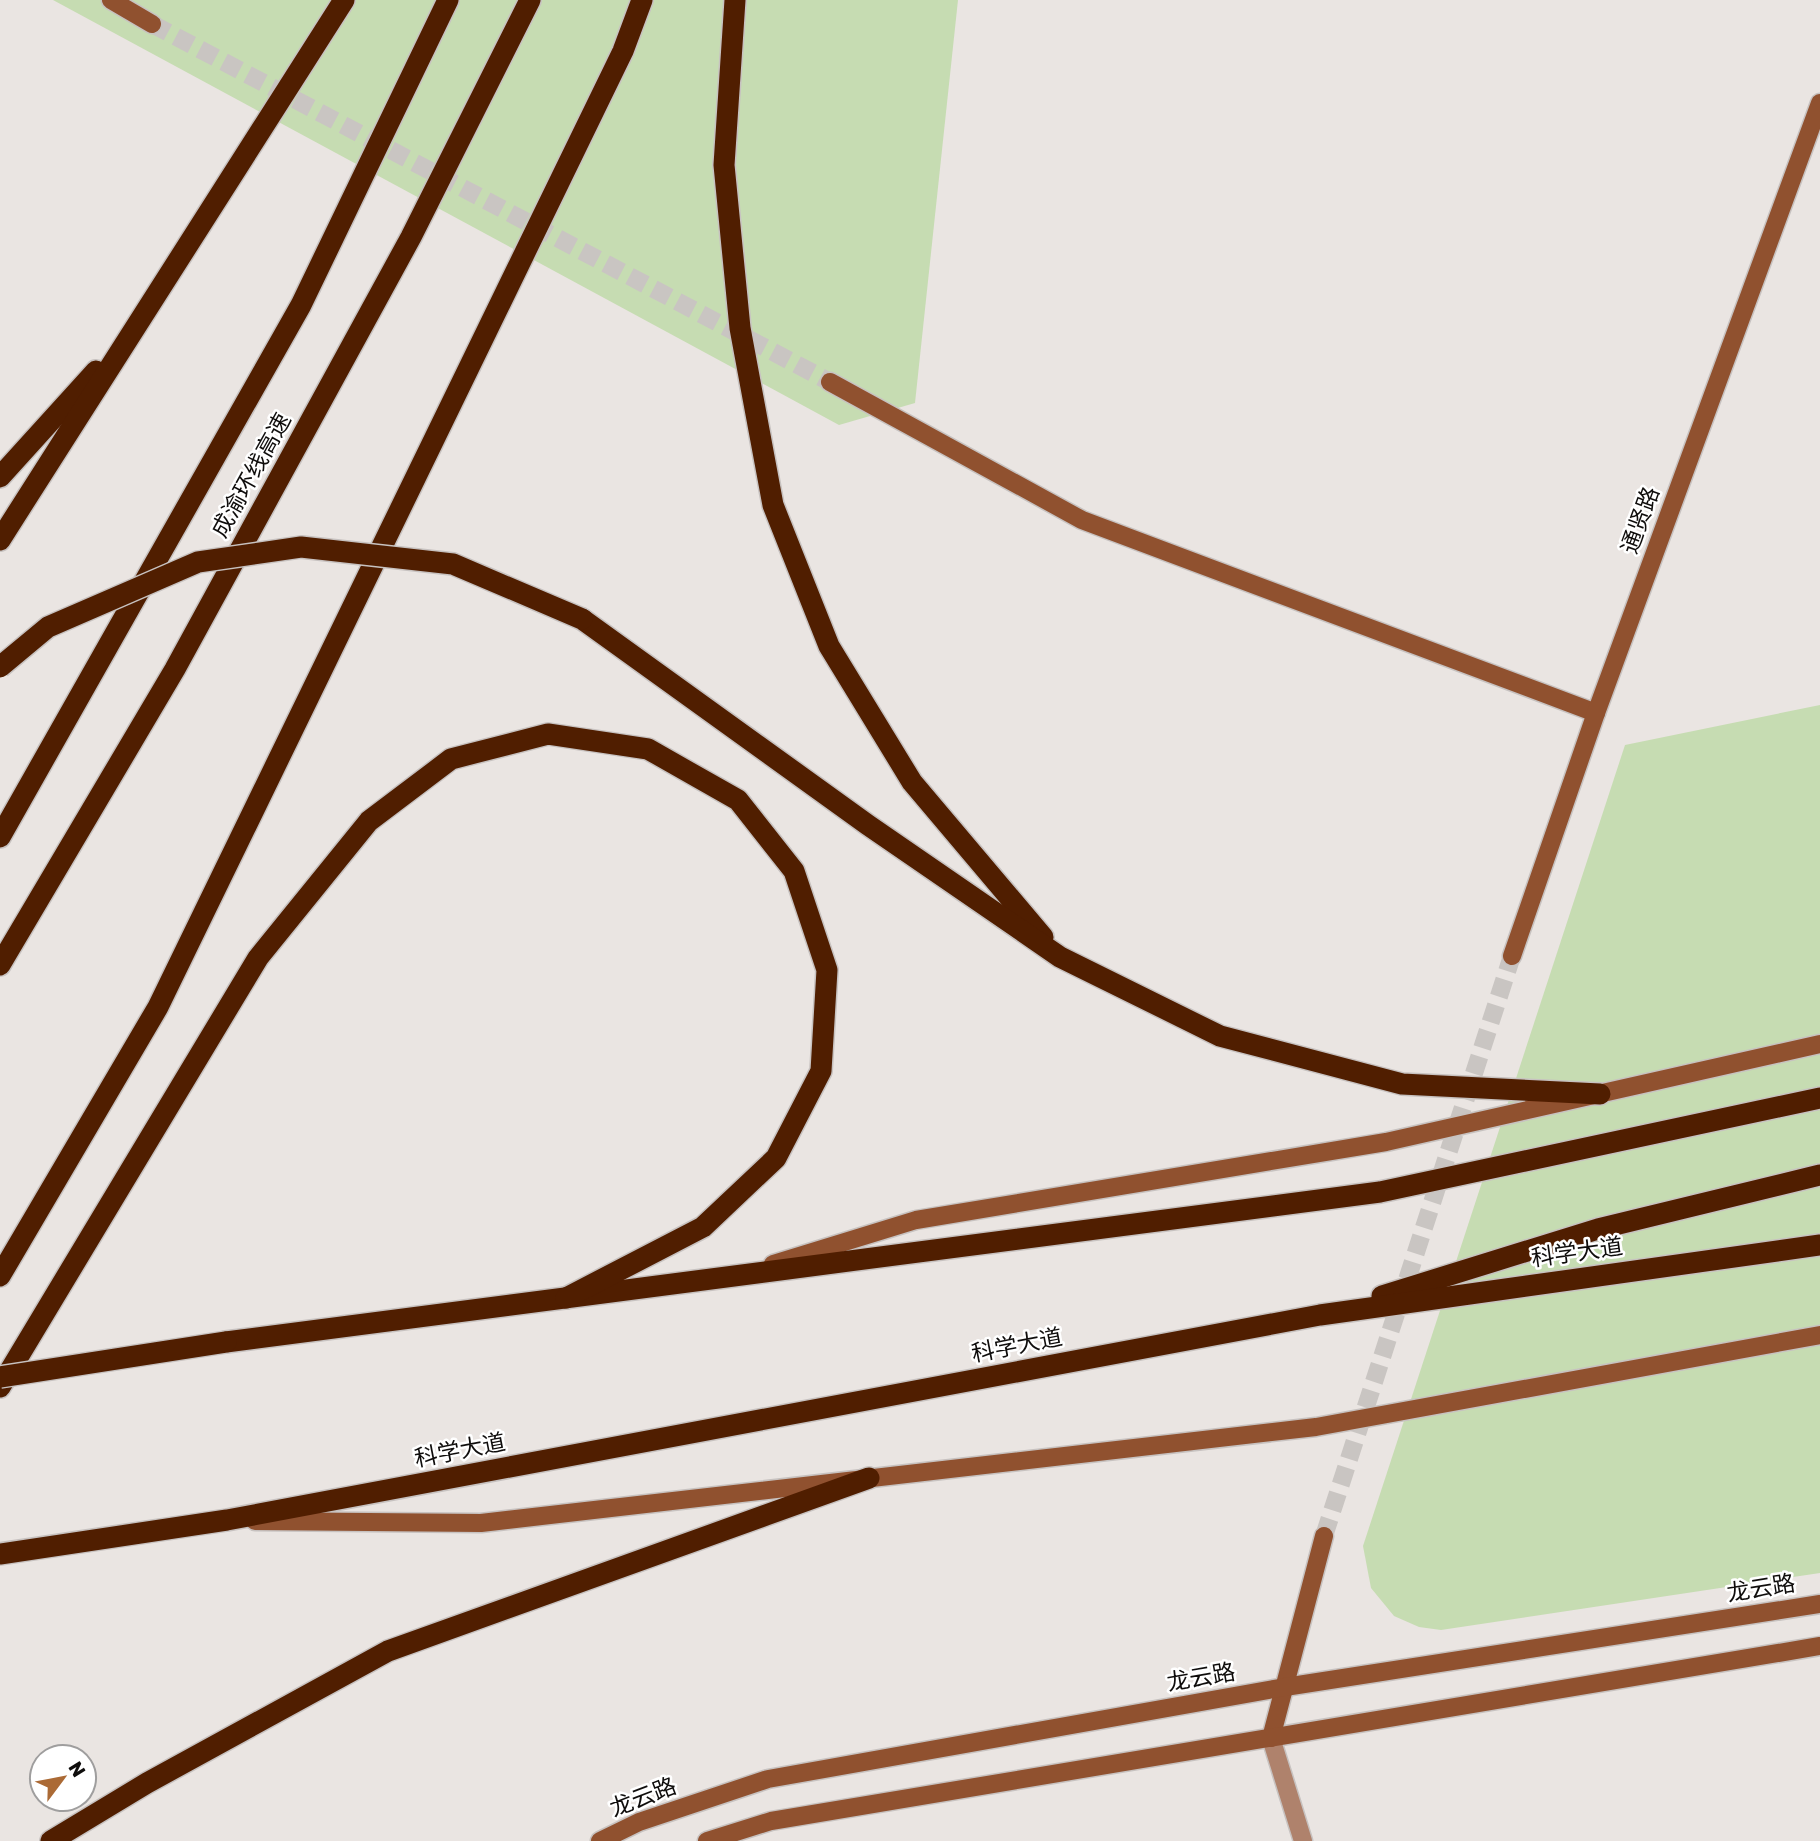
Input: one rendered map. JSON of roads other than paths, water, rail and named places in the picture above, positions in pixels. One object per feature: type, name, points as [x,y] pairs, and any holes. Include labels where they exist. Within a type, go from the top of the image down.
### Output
[{"type":"highway","points":[[0,540],[344,0]]},
{"type":"highway","name":"成渝环线高速","points":[[0,837],[301,305],[448,0]]},
{"type":"highway","name":"成渝环线高速","points":[[0,965],[175,669],[411,237],[530,0]]},
{"type":"highway","points":[[0,1276],[158,1007],[623,51],[642,0]]},
{"type":"highway","points":[[735,0],[724,165],[740,328],[773,505],[829,646],[912,782],[1060,957]]},
{"type":"highway","points":[[0,477],[137,325]]},
{"type":"highway","points":[[0,667],[48,626],[198,562],[301,547],[453,564],[582,620],[868,825],[1060,957],[1220,1036],[1402,1084],[1600,1094]]},
{"type":"highway","points":[[0,1387],[258,958],[369,821],[451,759],[548,734],[648,749],[737,800],[794,871],[827,970],[821,1071],[776,1158],[703,1227],[566,1298]]},
{"type":"highway","points":[[0,1377],[226,1342],[1380,1192],[1820,1098]]},
{"type":"highway","points":[[1320,1315],[1598,1229],[1820,1175]]},
{"type":"highway","name":"科学大道","points":[[0,1554],[227,1520],[1320,1315],[1820,1245]]},
{"type":"highway","points":[[51,1841],[147,1783],[388,1651],[869,1478]]},
{"type":"main road","points":[[111,0],[152,24]]},
{"type":"main road","name":"通贤路","points":[[1512,956],[1595,713],[1820,103]]},
{"type":"main road","points":[[830,382],[1082,520],[1595,713]]},
{"type":"main road","points":[[738,1276],[916,1220],[1386,1142],[1820,1044]]},
{"type":"main road","name":"科学大道","points":[[227,1520],[481,1523],[1316,1427],[1820,1335]]},
{"type":"main road","points":[[1272,1738],[1324,1536]]},
{"type":"main road","name":"龙云路","points":[[600,1841],[639,1822],[768,1779],[1284,1687],[1820,1604]]},
{"type":"main road","points":[[707,1841],[771,1821],[1820,1646]]},
{"type":"street","points":[[1272,1738],[1303,1841]]},
{"type":"tunnel","points":[[152,24],[830,382]]},
{"type":"tunnel","points":[[1324,1536],[1512,956]]}]
